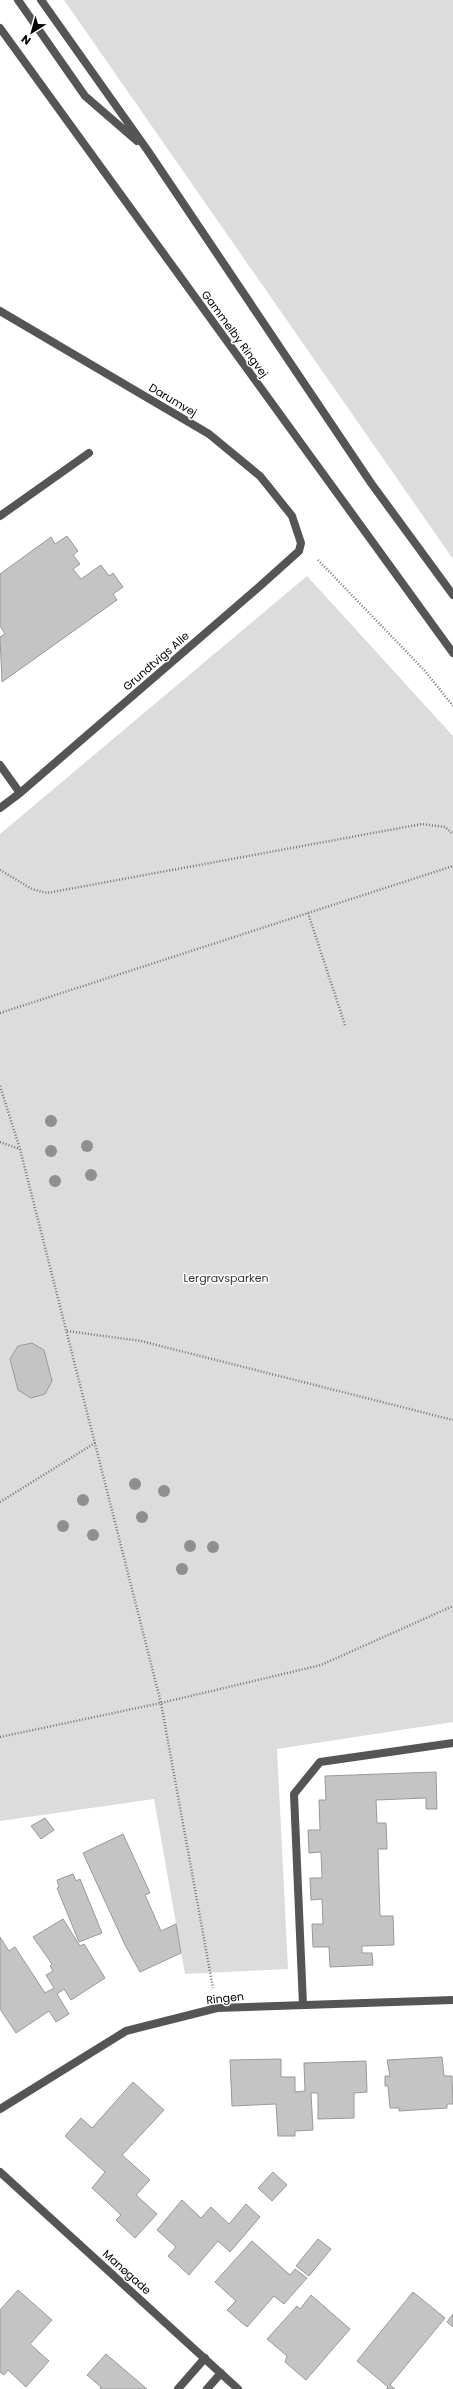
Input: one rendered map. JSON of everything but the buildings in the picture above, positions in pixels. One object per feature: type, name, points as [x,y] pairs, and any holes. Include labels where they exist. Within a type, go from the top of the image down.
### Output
[{"type":"street","points":[[18,0],[86,96],[148,151]]},
{"type":"street","points":[[41,0],[148,151],[371,483],[453,595]]},
{"type":"street","name":"Gammelby Ringvej","points":[[0,28],[453,653]]},
{"type":"street","name":"Darumvej","points":[[0,311],[209,434],[260,476],[292,516],[301,543]]},
{"type":"street","points":[[0,516],[89,453]]},
{"type":"street","name":"Grundtvigs Alle","points":[[0,808],[20,793],[260,586],[298,551],[301,543]]},
{"type":"street","points":[[0,765],[20,793]]},
{"type":"street","points":[[303,2005],[294,1794],[320,1762],[453,1743]]},
{"type":"street","name":"Ringen","points":[[0,2109],[126,2031],[217,2008],[453,2000]]},
{"type":"street","name":"Manøgade","points":[[0,2172],[238,2389]]},
{"type":"street","points":[[178,2389],[204,2358]]},
{"type":"street","points":[[207,2389],[221,2373]]},
{"type":"path","points":[[301,543],[425,671],[453,706]]},
{"type":"path","points":[[0,870],[32,889],[47,893],[422,824],[445,827],[453,834]]},
{"type":"path","points":[[0,1013],[453,866]]},
{"type":"path","points":[[308,913],[345,1025]]},
{"type":"path","points":[[0,1086],[20,1149],[161,1703],[217,2008]]},
{"type":"path","points":[[0,1142],[20,1149]]},
{"type":"path","points":[[67,1331],[142,1341],[453,1420]]},
{"type":"path","points":[[0,1502],[96,1443]]},
{"type":"path","points":[[0,1738],[161,1703],[321,1665],[453,1606]]},
{"type":"green space","points":[[64,0],[453,0],[453,559]]},
{"type":"green space","name":"Lergravsparken","points":[[307,576],[453,736],[453,1722],[277,1749],[288,1969],[185,1974],[154,1799],[0,1821],[0,834]]}]
